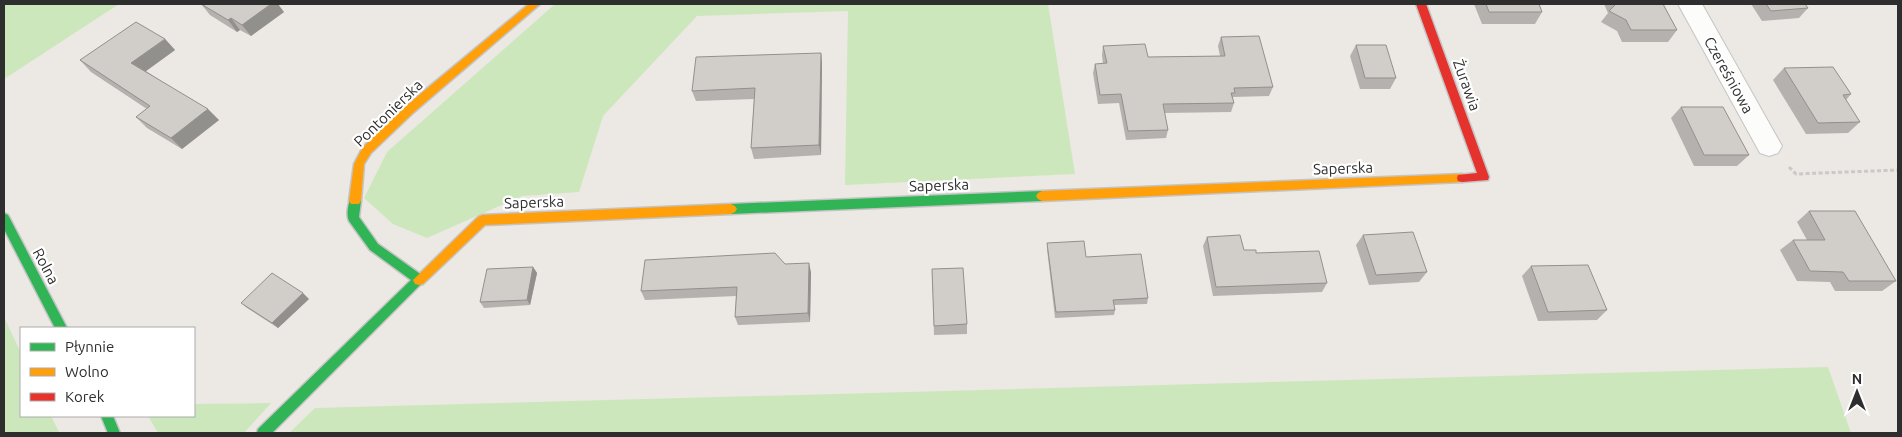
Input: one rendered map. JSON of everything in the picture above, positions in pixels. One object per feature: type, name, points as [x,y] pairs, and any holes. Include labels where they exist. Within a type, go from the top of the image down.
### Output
[{"type":"street","name":"Pontonierska","points":[[419,280],[374,247],[353,218],[360,164],[367,150],[410,109],[535,4]]},
{"type":"street","name":"Żurawia","points":[[1421,4],[1484,177]]},
{"type":"street","name":"Czereśniowa","points":[[1690,4],[1769,146]]},
{"type":"street","name":"Saperska","points":[[419,280],[482,220],[1484,177]]},
{"type":"street","name":"Rolna","points":[[4,218],[60,327]]},
{"type":"street","points":[[263,433],[419,280]]},
{"type":"street","points":[[106,417],[114,433]]},
{"type":"path","points":[[1769,146],[1796,174],[1898,170]]},
{"type":"green space","points":[[4,4],[119,4],[4,79]]},
{"type":"green space","points":[[555,4],[1048,4],[1075,174],[845,185],[848,11],[697,16],[603,116],[579,192],[522,196],[427,238],[393,224],[364,198],[387,152]]},
{"type":"green space","points":[[4,317],[20,351],[20,417],[52,417],[59,432],[4,433]]},
{"type":"green space","points":[[1828,367],[1851,433],[289,433],[315,408]]},
{"type":"green space","points":[[271,403],[244,433],[158,433],[149,417],[195,417],[195,404]]},
{"type":"building","points":[[201,4],[271,4],[242,25],[231,18],[228,20]]},
{"type":"building","points":[[1486,4],[1539,4],[1542,12],[1489,12]]},
{"type":"building","points":[[1616,4],[1663,4],[1677,30],[1631,30],[1626,20],[1609,11]]},
{"type":"building","points":[[1766,4],[1805,4],[1808,8],[1771,11]]},
{"type":"building","points":[[136,22],[165,39],[131,63],[208,109],[171,138],[136,117],[150,106],[80,60]]},
{"type":"building","points":[[1259,36],[1273,87],[1234,88],[1235,93],[1231,93],[1234,103],[1163,104],[1168,130],[1128,131],[1121,94],[1100,95],[1095,64],[1107,63],[1103,46],[1145,44],[1148,57],[1225,56],[1221,37]]},
{"type":"building","points":[[1356,45],[1386,45],[1396,78],[1365,78]]},
{"type":"building","points":[[821,53],[819,145],[751,148],[755,88],[692,91],[696,57]]},
{"type":"building","points":[[1833,67],[1851,94],[1843,95],[1860,122],[1818,123],[1784,68]]},
{"type":"building","points":[[1681,107],[1723,107],[1749,155],[1704,155]]},
{"type":"building","points":[[1809,211],[1855,211],[1896,281],[1849,281],[1843,272],[1810,271],[1793,240],[1825,240]]},
{"type":"building","points":[[1413,232],[1427,272],[1376,275],[1363,235]]},
{"type":"building","points":[[1240,235],[1244,250],[1256,250],[1256,253],[1319,251],[1327,283],[1216,287],[1207,237]]},
{"type":"building","points":[[1084,241],[1086,257],[1141,254],[1148,298],[1113,300],[1115,310],[1056,312],[1047,243]]},
{"type":"building","points":[[775,253],[785,264],[809,263],[808,313],[735,317],[737,287],[641,291],[645,260]]},
{"type":"building","points":[[1588,265],[1607,310],[1548,312],[1531,266]]},
{"type":"building","points":[[533,267],[527,300],[480,302],[487,269]]},
{"type":"building","points":[[963,268],[967,324],[934,326],[932,269]]},
{"type":"building","points":[[272,273],[303,293],[272,323],[241,303]]},
{"type":"traffic: fast","points":[[731,209],[1042,196]]},
{"type":"traffic: fast","points":[[263,433],[419,280],[374,247],[353,218],[355,201]]},
{"type":"traffic: fast","points":[[4,218],[60,327]]},
{"type":"traffic: fast","points":[[107,417],[114,433]]},
{"type":"traffic: slow","points":[[355,201],[359,164],[367,150],[410,109],[535,4]]},
{"type":"traffic: slow","points":[[1042,196],[1462,178]]},
{"type":"traffic: slow","points":[[419,280],[482,220],[731,209]]},
{"type":"traffic: jam","points":[[1421,4],[1484,177],[1462,178]]}]
